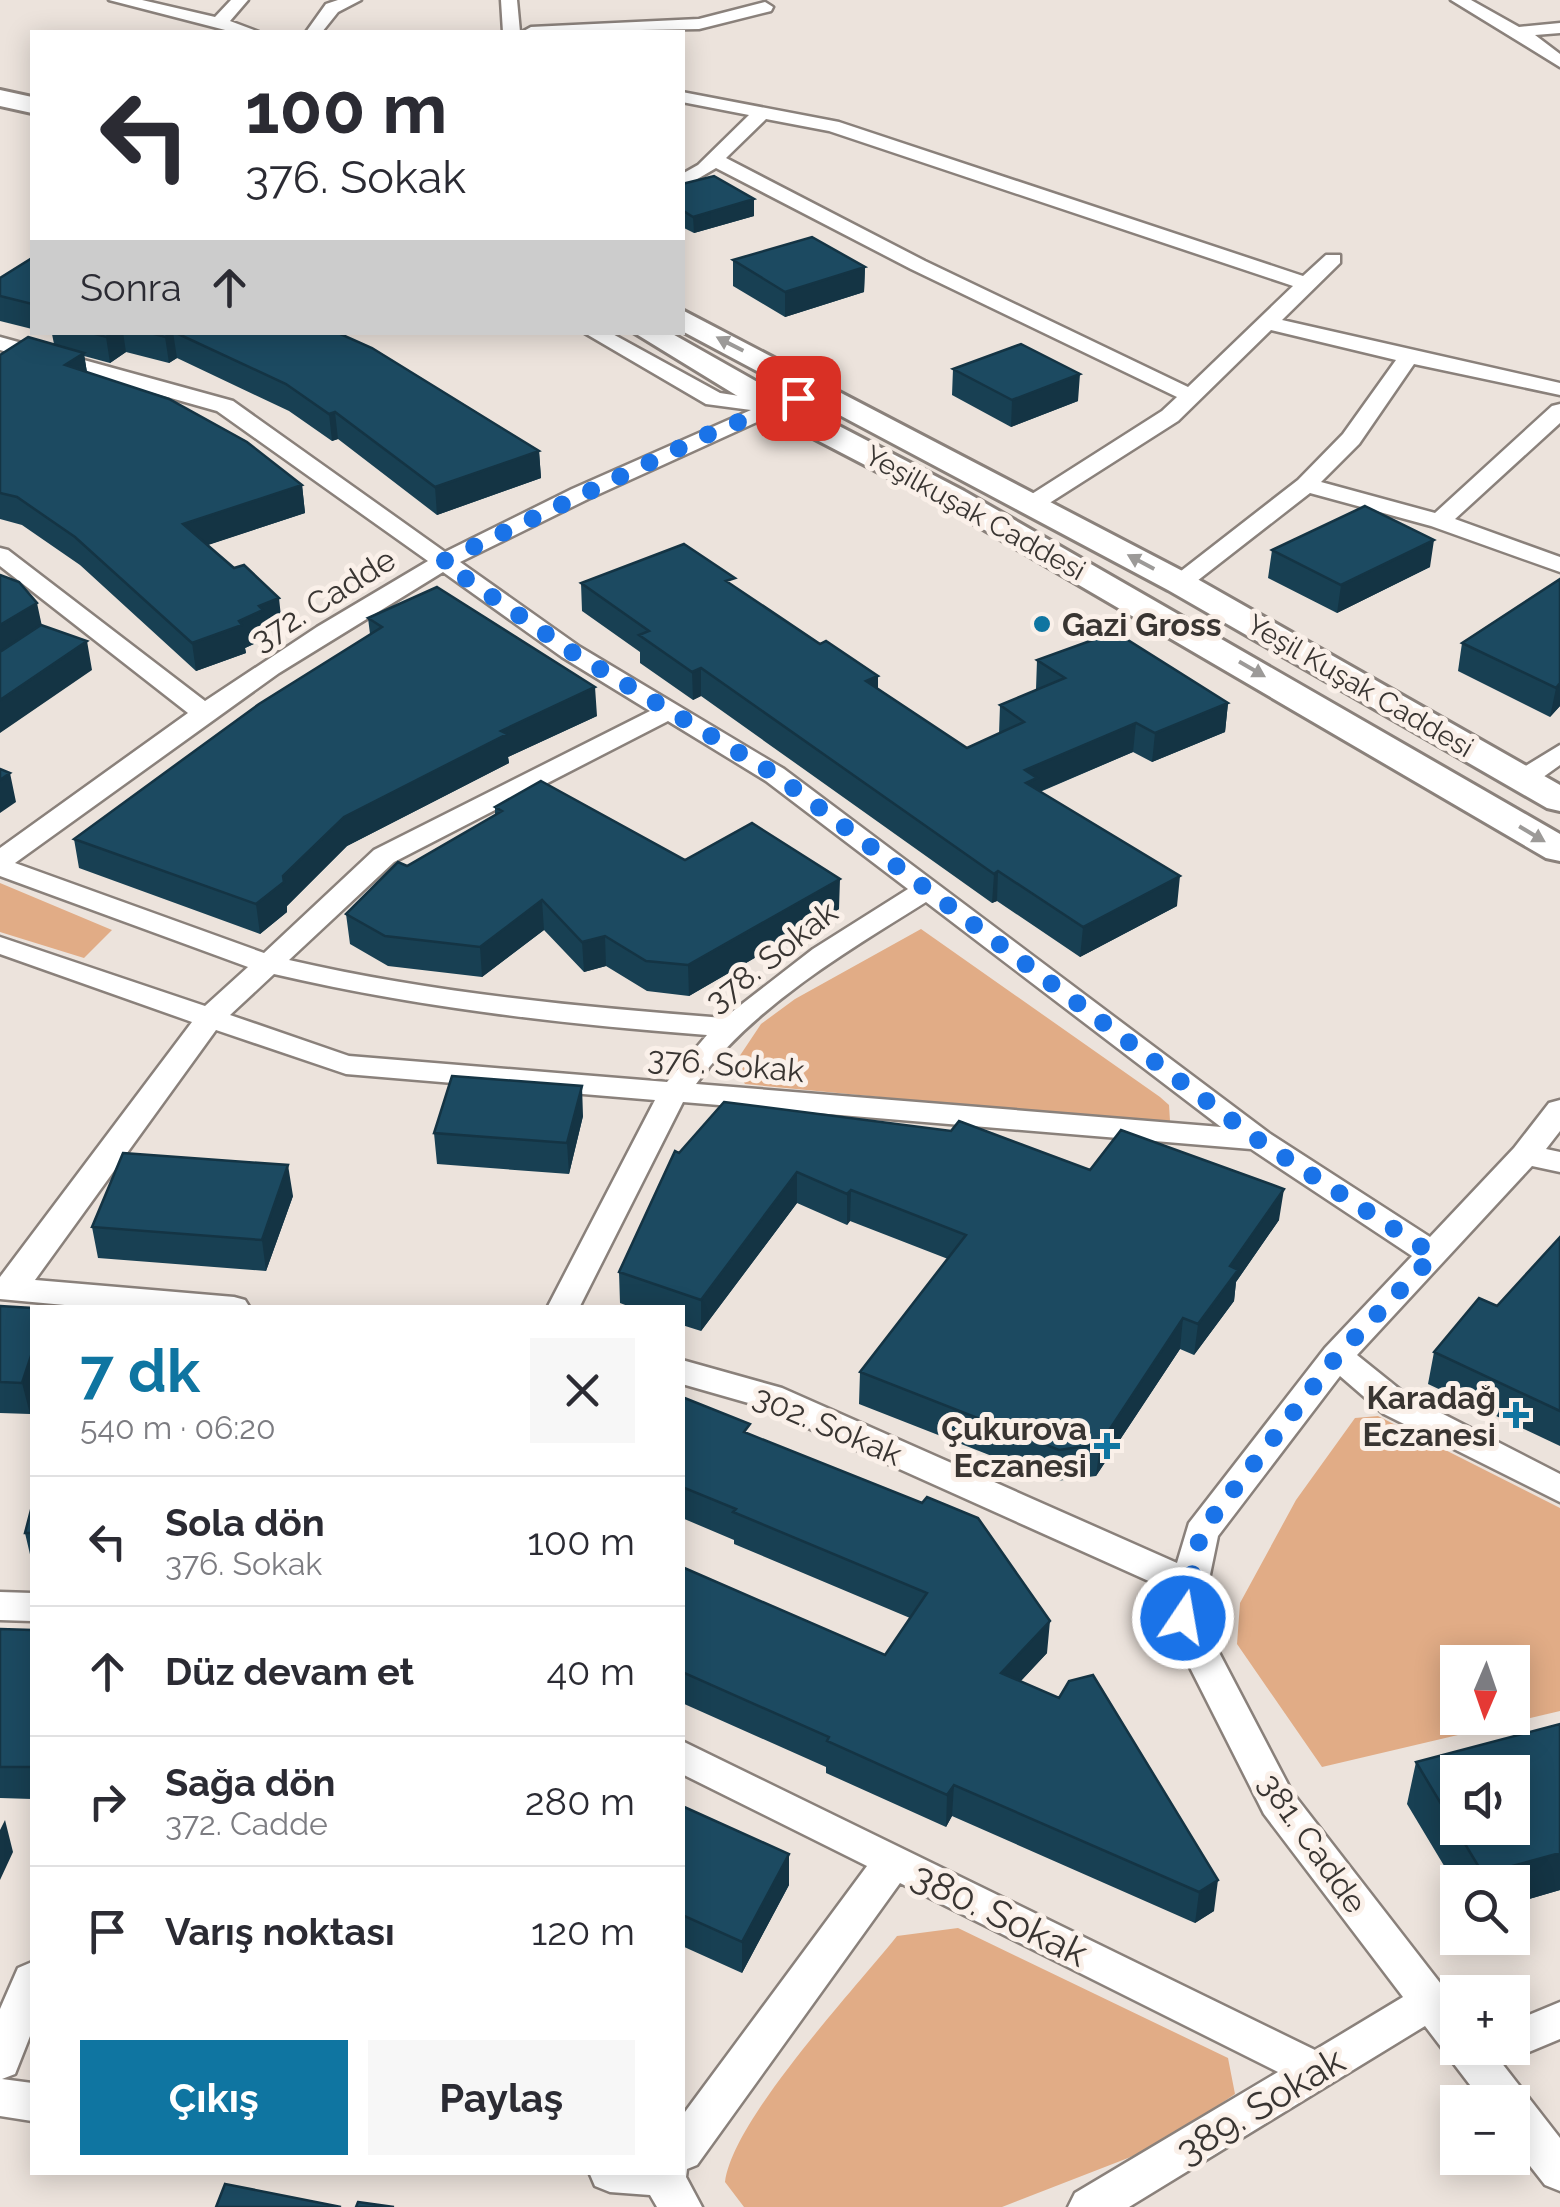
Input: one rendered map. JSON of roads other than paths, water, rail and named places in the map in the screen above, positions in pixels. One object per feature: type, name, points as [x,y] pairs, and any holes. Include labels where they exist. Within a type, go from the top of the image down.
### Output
[{"type":"main road","points":[[0,98],[30,105]]},
{"type":"main road","points":[[0,118],[30,125]]},
{"type":"main road","name":"Yeşil Kuşak Caddesi","points":[[685,321],[1180,583],[1560,800]]},
{"type":"main road","name":"Yeşilkuşak Caddesi","points":[[651,335],[778,407],[953,498],[1560,850]]},
{"type":"street","points":[[117,0],[243,30]]},
{"type":"street","points":[[315,30],[332,4],[353,0]]},
{"type":"street","points":[[508,0],[512,30]]},
{"type":"street","points":[[1459,0],[1560,62]]},
{"type":"street","points":[[218,23],[240,1]]},
{"type":"street","points":[[573,30],[699,24],[765,7]]},
{"type":"street","points":[[1516,32],[1560,28]]},
{"type":"street","points":[[685,97],[764,110],[922,154],[1306,284]]},
{"type":"street","points":[[685,180],[715,160],[764,110]]},
{"type":"street","points":[[715,160],[918,266],[1191,396]]},
{"type":"street","points":[[1032,504],[1170,416],[1332,259]]},
{"type":"street","points":[[1266,322],[1560,388]]},
{"type":"street","points":[[599,335],[714,398],[778,407]]},
{"type":"street","points":[[0,343],[225,406],[572,652],[776,775],[1258,1140]]},
{"type":"street","points":[[1180,583],[1306,485],[1350,439],[1409,356]]},
{"type":"street","name":"372. Cadde","points":[[0,864],[204,714],[442,562],[711,433],[818,389]]},
{"type":"street","points":[[1439,522],[1560,411]]},
{"type":"street","points":[[1306,485],[1439,522],[1560,565]]},
{"type":"street","points":[[0,554],[204,714]]},
{"type":"street","points":[[6,1288],[210,1018],[384,856],[669,711]]},
{"type":"street","points":[[1523,779],[1560,754]]},
{"type":"street","points":[[0,864],[268,964],[354,984],[593,1017],[734,1028]]},
{"type":"street","name":"378. Sokak","points":[[566,1305],[673,1095],[712,1047],[839,944],[926,890]]},
{"type":"street","name":"376. Sokak","points":[[0,944],[346,1065],[673,1095],[1258,1140],[1434,1255]]},
{"type":"street","name":"381. Cadde","points":[[1440,2013],[1278,1804],[1183,1618],[1201,1532],[1337,1356],[1434,1255],[1543,1158],[1560,1110]]},
{"type":"street","points":[[6,1288],[200,1305]]},
{"type":"street","points":[[1337,1356],[1396,1405],[1560,1489]]},
{"type":"street","name":"302. Sokak","points":[[685,1373],[770,1397],[1190,1584]]},
{"type":"street","points":[[0,1606],[30,1607]]},
{"type":"street","name":"380. Sokak","points":[[685,1757],[1317,2071]]},
{"type":"street","points":[[685,2160],[894,1861]]},
{"type":"street","points":[[0,2061],[30,1985]]},
{"type":"street","name":"389. Sokak","points":[[1090,2207],[1430,2002]]},
{"type":"street","points":[[1530,2033],[1560,2020]]},
{"type":"street","points":[[0,2097],[30,2102]]},
{"type":"street","points":[[1530,2132],[1560,2171]]},
{"type":"street","points":[[648,2175],[673,2177]]},
{"type":"place","name":"Gazi Gross","points":[[1042,624]]},
{"type":"place","name":"Karadağ Eczanesi","points":[[1516,1415]]},
{"type":"place","name":"Çukurova Eczanesi","points":[[1107,1446]]}]
